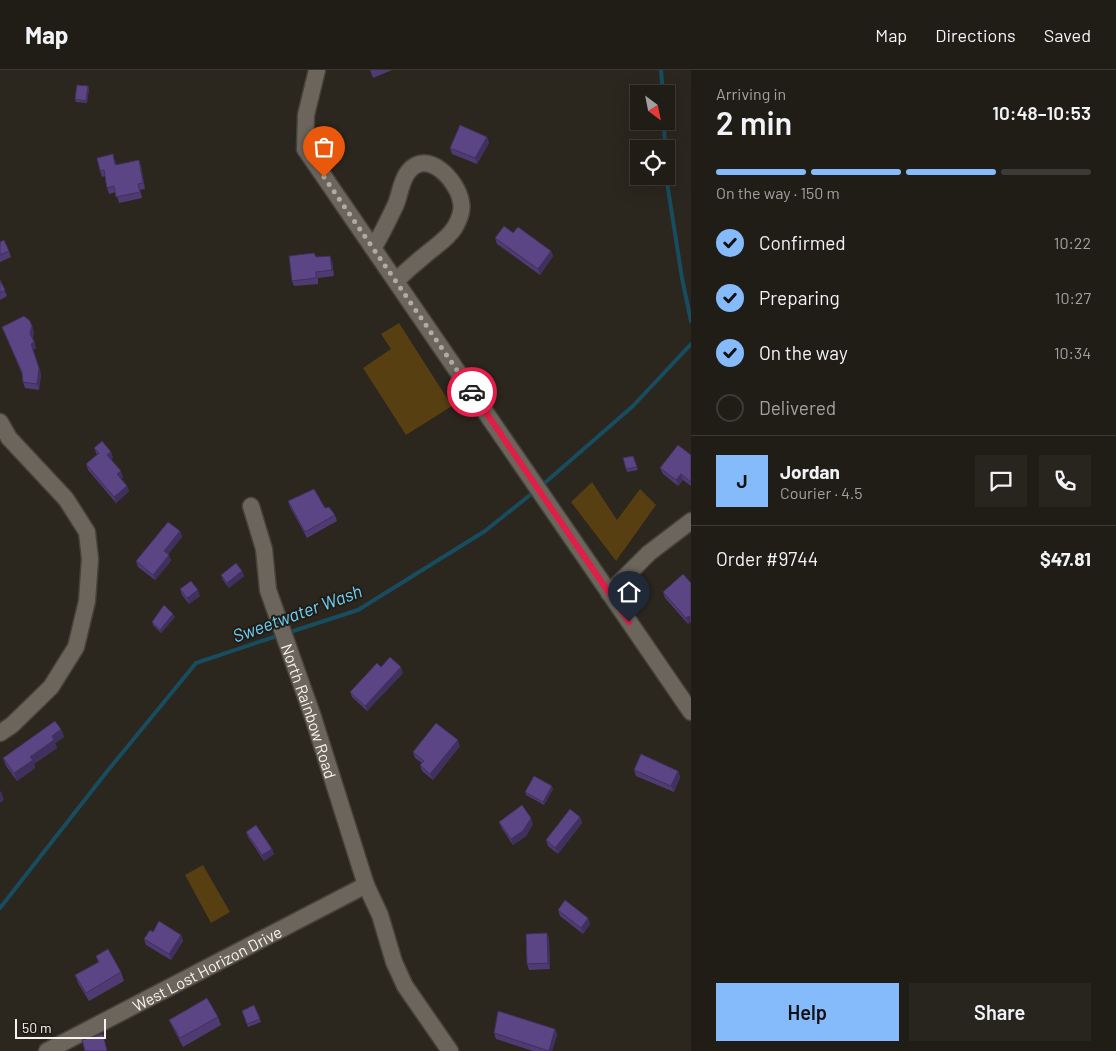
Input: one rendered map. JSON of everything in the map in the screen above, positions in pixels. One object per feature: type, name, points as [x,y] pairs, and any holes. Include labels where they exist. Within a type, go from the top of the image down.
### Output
[{"type":"street","points":[[317,70],[306,115],[305,149],[691,712]]},
{"type":"street","points":[[373,248],[382,234],[397,202],[408,171],[418,163],[429,162],[442,170],[455,188],[461,201],[461,211],[455,228],[396,282]]},
{"type":"street","points":[[0,422],[9,438],[66,499],[86,532],[90,559],[87,601],[76,646],[51,688],[12,725],[0,733]]},
{"type":"street","name":"North Rainbow Road","points":[[251,506],[264,549],[268,590],[313,717],[366,885],[380,915],[394,962],[405,986],[450,1051]]},
{"type":"street","points":[[609,592],[649,553],[691,521]]},
{"type":"street","name":"West Lost Horizon Drive","points":[[47,1051],[72,1045],[366,885]]},
{"type":"shaded area","points":[[399,323],[452,406],[406,435],[363,368],[391,349],[381,334]]},
{"type":"shaded area","points":[[592,482],[617,520],[640,489],[656,505],[616,561],[571,502]]},
{"type":"shaded area","points":[[203,865],[230,912],[211,923],[185,875]]},
{"type":"building","points":[[77,85],[88,86],[86,101],[75,99]]},
{"type":"building","points":[[460,125],[487,137],[475,158],[450,148]]},
{"type":"building","points":[[113,154],[115,165],[139,160],[143,183],[138,184],[140,192],[116,197],[114,186],[107,188],[104,170],[100,171],[97,158]]},
{"type":"building","points":[[504,226],[513,233],[518,227],[551,251],[538,269],[495,238]]},
{"type":"building","points":[[4,240],[9,251],[0,255],[0,242]]},
{"type":"building","points":[[314,253],[316,257],[330,256],[332,270],[316,272],[316,278],[292,281],[289,256]]},
{"type":"building","points":[[0,280],[5,290],[0,293]]},
{"type":"building","points":[[24,316],[30,321],[32,326],[30,333],[34,342],[31,344],[39,368],[37,384],[23,382],[22,372],[2,327]]},
{"type":"building","points":[[102,441],[111,452],[107,455],[121,471],[117,474],[127,486],[114,497],[86,464],[99,453],[94,448]]},
{"type":"building","points":[[678,445],[691,455],[691,482],[681,474],[676,480],[660,468]]},
{"type":"building","points":[[633,456],[637,467],[626,469],[623,458]]},
{"type":"building","points":[[314,489],[325,508],[329,507],[335,515],[305,532],[288,501]]},
{"type":"building","points":[[168,522],[180,531],[164,551],[169,555],[153,575],[136,561]]},
{"type":"building","points":[[236,563],[242,571],[227,583],[221,575]]},
{"type":"building","points":[[683,574],[691,583],[691,619],[689,616],[686,618],[663,592]]},
{"type":"building","points":[[191,581],[198,590],[187,598],[180,589]]},
{"type":"building","points":[[164,605],[173,614],[160,630],[152,622]]},
{"type":"building","points":[[390,657],[401,667],[365,706],[350,692],[377,663],[381,667]]},
{"type":"building","points":[[55,721],[61,729],[52,736],[54,740],[30,757],[33,760],[14,773],[3,758]]},
{"type":"building","points":[[436,723],[458,740],[430,774],[420,765],[424,761],[413,752]]},
{"type":"building","points":[[641,754],[678,771],[671,786],[634,770]]},
{"type":"building","points":[[534,776],[552,786],[543,802],[525,792]]},
{"type":"building","points":[[522,805],[531,818],[523,831],[511,839],[499,822]]},
{"type":"building","points":[[570,809],[580,817],[555,848],[546,840]]},
{"type":"building","points":[[256,825],[272,849],[262,855],[246,832]]},
{"type":"building","points":[[565,900],[588,918],[581,928],[558,910]]},
{"type":"building","points":[[159,921],[181,935],[169,954],[144,939],[150,930],[153,932]]},
{"type":"building","points":[[547,933],[548,963],[527,964],[526,934]]},
{"type":"building","points":[[108,949],[121,972],[86,993],[75,975],[99,962],[96,956]]},
{"type":"building","points":[[207,998],[218,1017],[180,1038],[169,1020]]},
{"type":"building","points":[[254,1005],[260,1019],[247,1024],[242,1011]]},
{"type":"building","points":[[498,1011],[555,1029],[549,1051],[494,1033]]},
{"type":"building","points":[[103,1034],[107,1051],[85,1051],[82,1040]]},
{"type":"waterway","name":"Sweetwater Wash","points":[[661,70],[662,85]]},
{"type":"waterway","name":"Sweetwater Wash","points":[[664,130],[665,140]]},
{"type":"waterway","name":"Sweetwater Wash","points":[[667,185],[682,278],[691,321]]},
{"type":"waterway","name":"Sweetwater Wash","points":[[540,487],[633,406],[691,344]]},
{"type":"waterway","name":"Sweetwater Wash","points":[[287,633],[358,610],[485,531],[535,491]]},
{"type":"waterway","name":"Sweetwater Wash","points":[[0,908],[105,774],[196,663],[280,635]]},
{"type":"way so far","points":[[324,177],[472,392]]},
{"type":"route","points":[[472,392],[629,622]]}]
